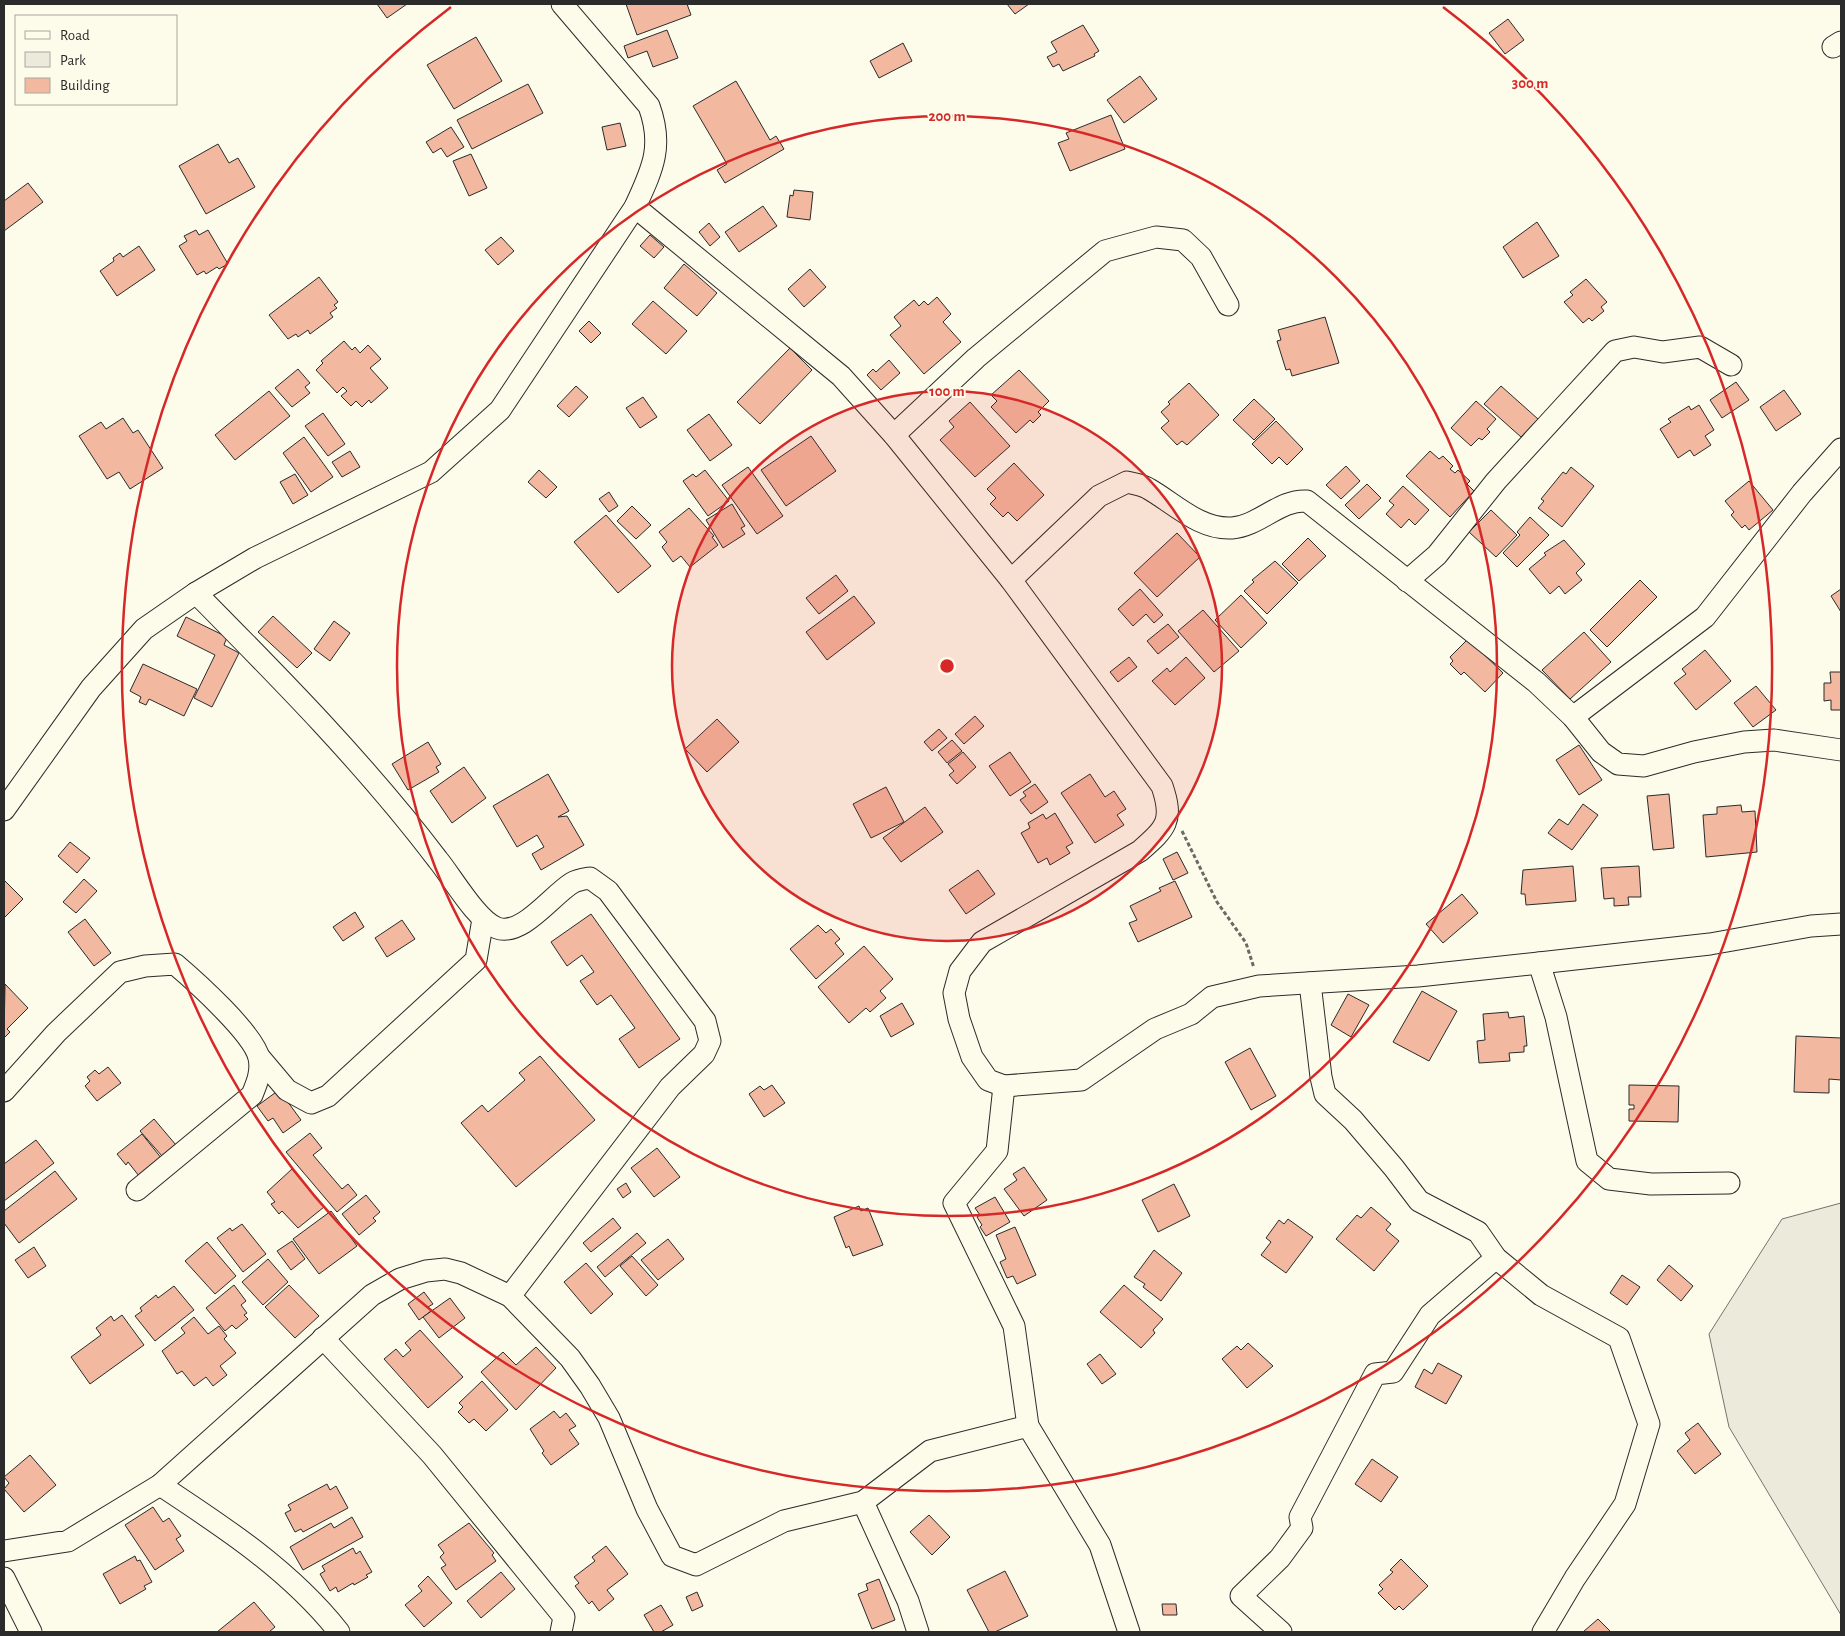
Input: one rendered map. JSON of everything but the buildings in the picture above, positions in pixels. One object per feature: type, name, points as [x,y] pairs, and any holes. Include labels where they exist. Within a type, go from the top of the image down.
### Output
[{"type":"street","points":[[4,810],[98,680],[144,629],[196,593],[255,558],[431,472],[500,410],[635,207],[650,170],[656,147],[657,127],[649,106],[562,4]]},
{"type":"street","points":[[635,207],[841,376],[894,435],[1011,580],[1162,786],[1169,806],[1163,831],[1140,851],[982,942],[960,971],[954,993],[959,1020],[972,1057],[988,1080],[1004,1086],[1081,1080],[1155,1029],[1191,1014],[1212,997],[1259,986],[1418,976],[1539,963],[1583,956],[1710,944],[1811,926],[1841,924]]},
{"type":"street","points":[[894,435],[976,358],[1106,250],[1156,236],[1183,240],[1201,257],[1228,305]]},
{"type":"street","points":[[1407,581],[1437,555],[1496,481],[1615,351],[1634,347],[1663,352],[1700,347],[1731,365]]},
{"type":"street","points":[[1572,716],[1705,617],[1771,531],[1841,449]]},
{"type":"street","points":[[1011,580],[1099,496],[1127,482],[1148,488],[1212,527],[1239,527],[1288,504],[1307,501],[1536,682],[1572,716],[1601,752],[1618,764],[1644,766],[1694,752],[1744,742],[1774,740],[1841,750]]},
{"type":"street","points":[[196,593],[286,684],[358,765],[436,857],[483,919],[498,928],[517,928],[573,883],[590,878],[608,891],[705,1021],[710,1041],[704,1054],[670,1087],[510,1296]]},
{"type":"street","points":[[4,1091],[56,1033],[120,972],[145,966],[175,964],[196,982],[254,1044],[260,1058],[287,1090],[311,1103],[328,1096],[476,960],[483,919]]},
{"type":"street","points":[[1539,963],[1556,1017],[1587,1161],[1609,1179],[1651,1184],[1729,1183]]},
{"type":"street","points":[[1310,983],[1321,1077],[1325,1094],[1365,1134],[1419,1201],[1478,1232],[1496,1258],[1541,1295],[1618,1338],[1649,1424],[1625,1504],[1575,1578],[1543,1632]]},
{"type":"street","points":[[137,1190],[252,1095],[260,1075],[260,1058]]},
{"type":"street","points":[[1004,1086],[997,1151],[954,1203],[1014,1326],[1028,1426],[1100,1544],[1129,1632]]},
{"type":"street","points":[[1281,1632],[1241,1596],[1280,1558],[1302,1528],[1300,1517],[1375,1374],[1393,1372],[1430,1314],[1496,1258]]},
{"type":"street","points":[[4,1551],[68,1542],[160,1485],[372,1295],[400,1279],[426,1271],[445,1269],[461,1273],[510,1296],[570,1358],[610,1418],[647,1509],[672,1556],[696,1565],[784,1521],[863,1502],[930,1451],[1028,1426]]},
{"type":"street","points":[[323,1338],[432,1455],[489,1523],[564,1617],[561,1632]]},
{"type":"street","points":[[160,1485],[229,1530],[318,1606],[339,1632]]},
{"type":"street","points":[[863,1502],[908,1601],[918,1632]]},
{"type":"street","points":[[4,1578],[31,1632]]},
{"type":"path","points":[[1169,806],[1217,902],[1246,943],[1259,986]]},
{"type":"green space","points":[[1841,1203],[1841,1615],[1729,1427],[1709,1334],[1782,1219]]}]
